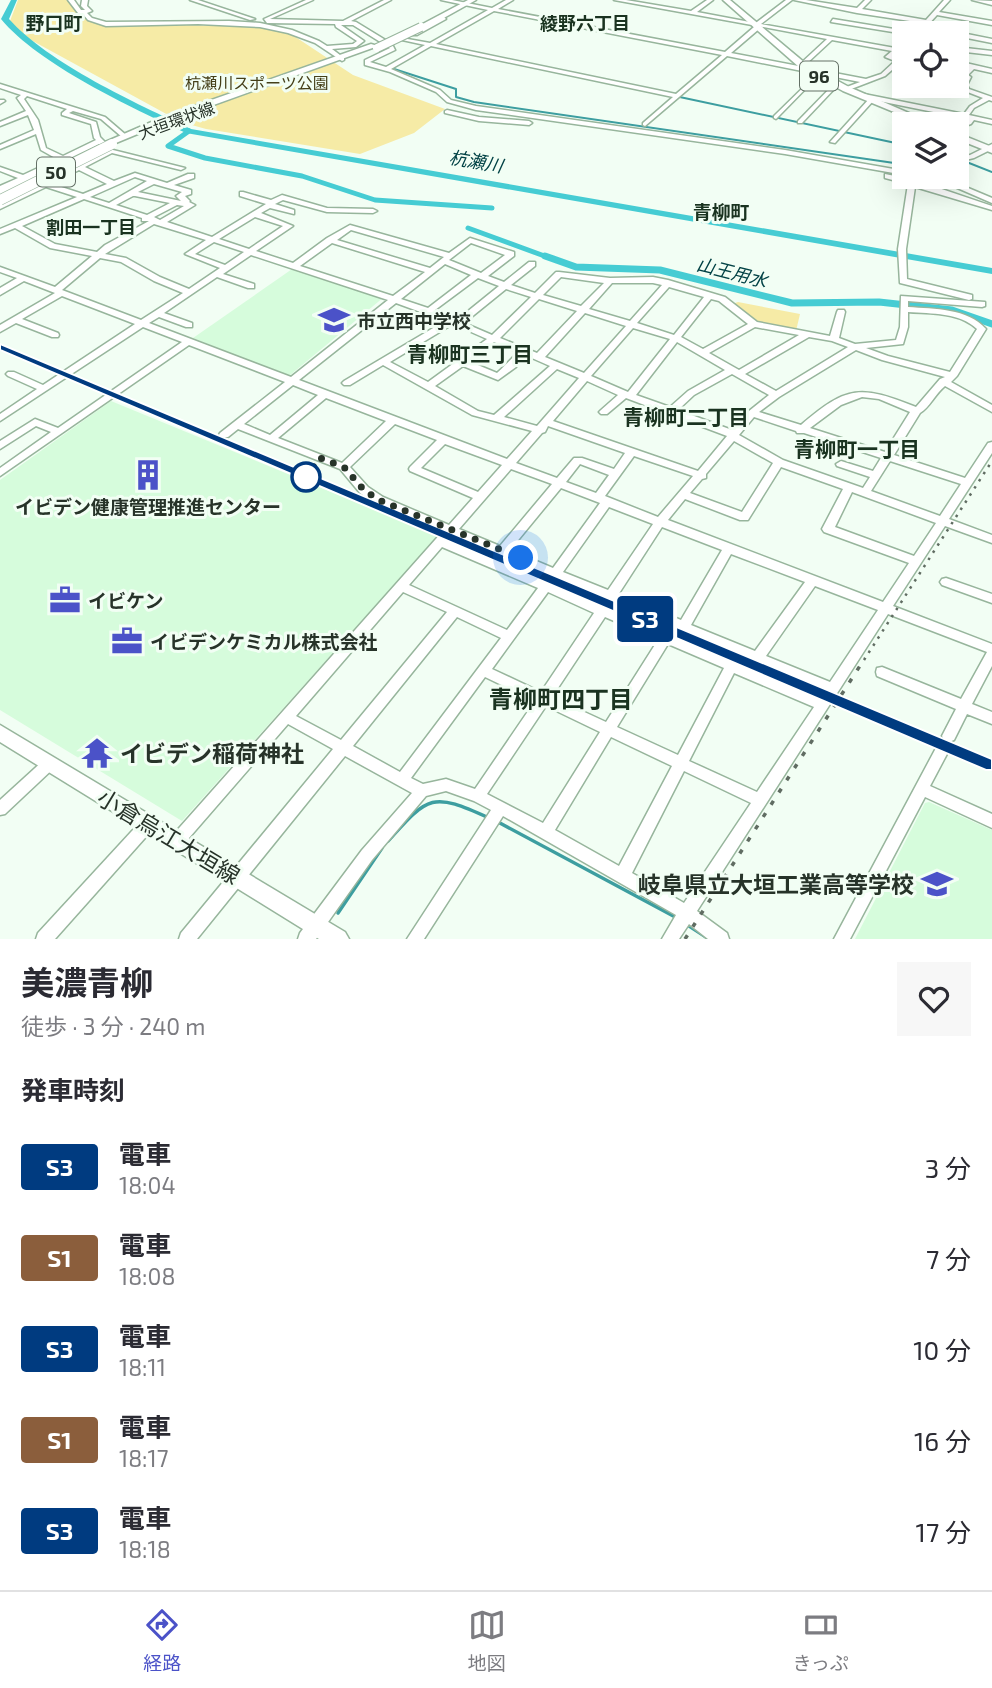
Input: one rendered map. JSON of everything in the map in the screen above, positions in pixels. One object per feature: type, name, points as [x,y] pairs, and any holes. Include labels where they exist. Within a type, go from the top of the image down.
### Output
[{"type":"main road","name":"96","points":[[726,0],[810,70],[846,89],[901,112]]},
{"type":"main road","name":"大垣環状線","points":[[0,198],[116,141],[375,47],[441,17],[465,2]]},
{"type":"main road","name":"大垣環状線","points":[[419,27],[465,2]]},
{"type":"main road","points":[[969,140],[991,148]]},
{"type":"main road","name":"50","points":[[0,198],[27,177],[116,141]]},
{"type":"main road","name":"50","points":[[0,198],[44,183],[116,141]]},
{"type":"main road","name":"小倉烏江大垣線","points":[[1,735],[238,877],[312,932],[338,939]]},
{"type":"street","points":[[71,0],[80,12],[84,12],[90,19],[106,24],[205,22],[271,26],[316,40],[330,48],[341,60]]},
{"type":"street","points":[[84,12],[89,10],[84,6],[85,0]]},
{"type":"street","points":[[192,0],[248,19],[359,25],[393,49],[366,62],[438,91],[449,101],[476,108],[785,152],[892,171]]},
{"type":"street","points":[[264,21],[310,0]]},
{"type":"street","points":[[276,37],[305,40],[330,48],[354,46],[361,41],[338,26],[341,22],[388,0]]},
{"type":"street","points":[[444,0],[865,81]]},
{"type":"street","points":[[387,69],[510,0]]},
{"type":"street","points":[[617,0],[892,49]]},
{"type":"street","points":[[692,13],[710,0]]},
{"type":"street","points":[[797,0],[921,21]]},
{"type":"street","points":[[857,11],[868,0]]},
{"type":"street","points":[[929,21],[947,0]]},
{"type":"street","points":[[975,0],[992,3]]},
{"type":"street","points":[[645,124],[786,2],[816,9]]},
{"type":"street","points":[[817,36],[845,9]]},
{"type":"street","points":[[936,12],[992,23]]},
{"type":"street","points":[[849,42],[877,14]]},
{"type":"street","points":[[390,45],[443,19],[441,17]]},
{"type":"street","points":[[894,17],[900,21]]},
{"type":"street","points":[[833,21],[892,31]]},
{"type":"street","points":[[781,29],[789,22]]},
{"type":"street","points":[[969,36],[992,41]]},
{"type":"street","points":[[776,117],[831,38]]},
{"type":"street","points":[[404,39],[677,96]]},
{"type":"street","points":[[969,50],[992,53]]},
{"type":"street","points":[[969,65],[992,71]]},
{"type":"street","points":[[969,69],[973,66]]},
{"type":"street","points":[[846,89],[892,69]]},
{"type":"street","points":[[800,122],[836,84]]},
{"type":"street","points":[[0,86],[103,118],[116,141]]},
{"type":"street","points":[[969,91],[990,98]]},
{"type":"street","points":[[25,95],[20,98],[30,112],[40,145],[61,159],[113,184]]},
{"type":"street","points":[[833,142],[867,98],[938,112]]},
{"type":"street","points":[[969,115],[972,107],[990,98]]},
{"type":"street","points":[[72,108],[64,114],[94,123],[116,141],[181,168]]},
{"type":"street","points":[[1,122],[30,112]]},
{"type":"street","points":[[447,112],[479,119],[552,125],[892,175]]},
{"type":"street","points":[[969,118],[992,122]]},
{"type":"street","points":[[0,148],[37,131]]},
{"type":"street","points":[[0,169],[27,177],[61,159],[116,141]]},
{"type":"street","points":[[44,183],[79,168],[116,141]]},
{"type":"street","points":[[969,156],[991,148]]},
{"type":"street","points":[[969,163],[979,167]]},
{"type":"street","points":[[0,232],[135,175],[188,192],[180,196],[192,205]]},
{"type":"street","points":[[168,185],[191,176]]},
{"type":"street","points":[[109,206],[135,194],[153,181]]},
{"type":"street","points":[[44,183],[152,222],[213,239],[396,299],[627,395],[732,435],[779,462],[992,539]]},
{"type":"street","points":[[611,596],[660,522],[702,476],[732,435],[752,413],[775,394],[856,346],[900,342],[904,298],[982,304],[951,291],[904,283],[901,254],[914,189]]},
{"type":"street","points":[[934,189],[992,208]]},
{"type":"street","points":[[938,189],[989,201]]},
{"type":"street","points":[[949,189],[989,201]]},
{"type":"street","points":[[962,189],[989,201]]},
{"type":"street","points":[[135,194],[174,204],[192,205]]},
{"type":"street","points":[[243,194],[291,212]]},
{"type":"street","points":[[226,268],[189,254],[286,197],[327,210],[373,211]]},
{"type":"street","points":[[0,329],[58,292],[98,255],[152,222],[174,204]]},
{"type":"street","points":[[152,222],[192,205]]},
{"type":"street","points":[[0,418],[289,226],[255,214]]},
{"type":"street","points":[[18,226],[53,246],[123,260],[156,279],[189,292]]},
{"type":"street","points":[[294,266],[350,227],[447,259],[505,286],[676,338],[775,394]]},
{"type":"street","points":[[331,240],[431,271]]},
{"type":"street","points":[[224,435],[470,240],[511,254],[429,312]]},
{"type":"street","points":[[347,383],[455,322],[532,264]]},
{"type":"street","points":[[0,269],[885,607],[992,651],[949,736]]},
{"type":"street","points":[[216,274],[251,286]]},
{"type":"street","points":[[429,386],[494,338],[559,274],[610,281],[653,280],[710,295],[727,302],[754,324],[834,339],[948,379],[992,409]]},
{"type":"street","points":[[0,292],[24,278]]},
{"type":"street","points":[[539,357],[610,281]]},
{"type":"street","points":[[177,841],[668,284]]},
{"type":"street","points":[[604,412],[627,395],[710,295]]},
{"type":"street","points":[[865,493],[890,457],[916,411],[920,410],[948,379],[982,329],[981,326],[957,316],[904,306]]},
{"type":"street","points":[[834,339],[841,312]]},
{"type":"street","points":[[157,313],[189,325]]},
{"type":"street","points":[[16,320],[55,335]]},
{"type":"street","points":[[703,353],[754,324]]},
{"type":"street","points":[[671,412],[691,393],[808,334]]},
{"type":"street","points":[[0,473],[189,341]]},
{"type":"street","points":[[462,362],[498,377],[513,365],[524,351]]},
{"type":"street","points":[[382,361],[475,413],[544,426],[702,476]]},
{"type":"street","points":[[497,418],[556,365]]},
{"type":"street","points":[[11,374],[44,389]]},
{"type":"street","points":[[272,438],[325,394]]},
{"type":"street","points":[[801,431],[835,405],[858,395],[869,395],[916,411]]},
{"type":"street","points":[[752,413],[966,482]]},
{"type":"street","points":[[344,467],[393,421]]},
{"type":"street","points":[[2,445],[35,422],[59,432]]},
{"type":"street","points":[[236,425],[344,467],[364,490],[379,500],[831,688]]},
{"type":"street","points":[[443,440],[414,469],[481,497]]},
{"type":"street","points":[[670,939],[914,560],[992,444]]},
{"type":"street","points":[[2,445],[26,455]]},
{"type":"street","points":[[555,572],[603,500],[615,473],[631,452]]},
{"type":"street","points":[[503,550],[578,460],[615,473]]},
{"type":"street","points":[[685,495],[744,517],[779,462]]},
{"type":"street","points":[[841,464],[877,476]]},
{"type":"street","points":[[849,488],[828,529],[914,560]]},
{"type":"street","points":[[441,542],[821,704]]},
{"type":"street","points":[[684,626],[729,548]]},
{"type":"street","points":[[758,657],[813,580]]},
{"type":"street","points":[[946,582],[992,600]]},
{"type":"street","points":[[402,780],[546,586]]},
{"type":"street","points":[[402,587],[509,636]]},
{"type":"street","points":[[478,796],[541,697],[602,611]]},
{"type":"street","points":[[187,939],[454,612]]},
{"type":"street","points":[[546,832],[665,638]]},
{"type":"street","points":[[622,876],[731,667]]},
{"type":"street","points":[[485,671],[760,800]]},
{"type":"street","points":[[882,672],[992,718]]},
{"type":"street","points":[[288,718],[422,791]]},
{"type":"street","points":[[842,939],[941,752]]},
{"type":"street","points":[[0,809],[50,763]]},
{"type":"street","points":[[312,932],[367,855],[422,791],[446,785],[478,796],[495,815],[546,832],[687,913],[721,939]]},
{"type":"street","points":[[922,789],[992,821]]},
{"type":"street","points":[[415,939],[495,815]]},
{"type":"street","points":[[44,939],[148,824]]},
{"type":"shaded area","points":[[295,267],[384,297],[289,376],[193,338]]},
{"type":"shaded area","points":[[111,401],[438,536],[182,821],[0,710],[0,480]]},
{"type":"shaded area","name":"岐阜県立大垣工業高等学校","points":[[929,802],[992,830],[992,939],[855,939],[925,803]]},
{"type":"green space","name":"杭瀬川スポーツ公園","points":[[18,0],[70,0],[85,18],[99,23],[267,27],[291,34],[353,75],[445,109],[414,133],[360,154],[206,129],[181,122],[20,34],[10,21]]},
{"type":"green space","points":[[738,302],[800,314],[796,331],[755,323],[732,304]]},
{"type":"waterway","name":"杭瀬川","points":[[14,0],[5,19],[16,32],[36,47],[120,97],[189,131],[992,271]]},
{"type":"waterway","points":[[391,68],[456,89],[456,97],[474,102],[892,163]]},
{"type":"waterway","points":[[675,96],[892,142]]},
{"type":"waterway","name":"山王用水","points":[[189,131],[168,146],[205,158],[302,176],[375,200],[492,208]]},
{"type":"waterway","points":[[969,163],[992,172]]},
{"type":"waterway","name":"山王用水","points":[[468,228],[550,258]]},
{"type":"waterway","name":"山王用水","points":[[545,256],[576,267],[660,270],[792,303],[879,302],[952,310],[992,324]]},
{"type":"waterway","points":[[388,841],[413,814],[433,803],[455,804],[489,818]]},
{"type":"waterway","points":[[498,822],[677,918]]},
{"type":"waterway","points":[[338,913],[382,848]]},
{"type":"waterway","points":[[686,924],[709,939]]},
{"type":"railway","points":[[0,348],[742,660]]},
{"type":"railway","points":[[864,660],[992,461]]},
{"type":"railway","points":[[738,658],[838,700]]},
{"type":"railway","points":[[838,700],[865,658]]},
{"type":"railway","points":[[685,939],[838,700]]},
{"type":"railway","points":[[838,700],[992,765]]},
{"type":"train","name":"S3","points":[[0,348],[992,765]]},
{"type":"place","name":"市立西中学校","points":[[334,320]]},
{"type":"place","name":"イビデン健康管理推進センター","points":[[148,475]]},
{"type":"place","name":"イビケン","points":[[65,600]]},
{"type":"place","name":"イビデンケミカル株式会社","points":[[127,641]]},
{"type":"place","name":"イビデン稲荷神社","points":[[97,753]]},
{"type":"place","name":"岐阜県立大垣工業高等学校","points":[[937,884]]},
{"type":"district","name":"野口町","points":[[54,22]]},
{"type":"district","name":"綾野六丁目","points":[[585,23]]},
{"type":"district","name":"青柳町","points":[[721,211]]},
{"type":"district","name":"割田一丁目","points":[[91,227]]},
{"type":"district","name":"青柳町三丁目","points":[[470,353]]},
{"type":"district","name":"青柳町二丁目","points":[[686,416]]},
{"type":"district","name":"青柳町一丁目","points":[[857,448]]},
{"type":"district","name":"青柳町四丁目","points":[[561,698]]},
{"type":"route","points":[[306,477],[320,458],[344,467],[364,490],[379,500],[521,558]]}]
